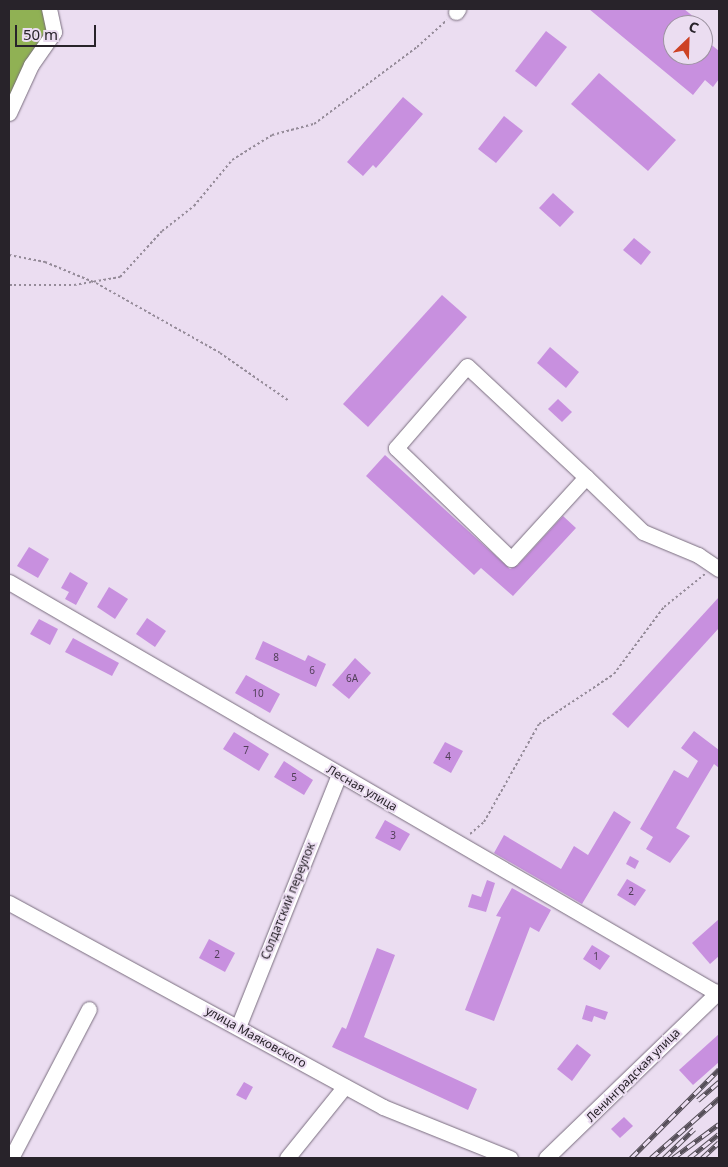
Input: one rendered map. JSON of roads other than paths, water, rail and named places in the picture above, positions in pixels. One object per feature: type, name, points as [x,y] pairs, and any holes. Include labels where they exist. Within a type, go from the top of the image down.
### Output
[{"type":"street","points":[[9,113],[31,65],[44,51],[54,32],[49,9]]},
{"type":"street","points":[[586,477],[511,559],[396,448],[467,366],[586,477],[643,532],[717,567]]},
{"type":"street","name":"Лесная улица","points":[[9,582],[459,844],[718,992]]},
{"type":"street","name":"Солдатский переулок","points":[[238,1027],[339,774]]},
{"type":"street","name":"улица Маяковского","points":[[9,903],[345,1086],[426,1126],[510,1158]]},
{"type":"street","name":"Ленинградская улица","points":[[546,1158],[718,992]]},
{"type":"street","points":[[11,1158],[89,1008]]},
{"type":"street","points":[[287,1158],[345,1086]]},
{"type":"railway","points":[[631,1158],[719,1069]]},
{"type":"railway","points":[[698,1100],[719,1082]]},
{"type":"railway","points":[[651,1158],[719,1098]]},
{"type":"railway","points":[[673,1158],[719,1124]]},
{"type":"railway","points":[[664,1158],[694,1129]]},
{"type":"railway","points":[[689,1158],[719,1134]]},
{"type":"railway","points":[[702,1158],[719,1142]]}]
